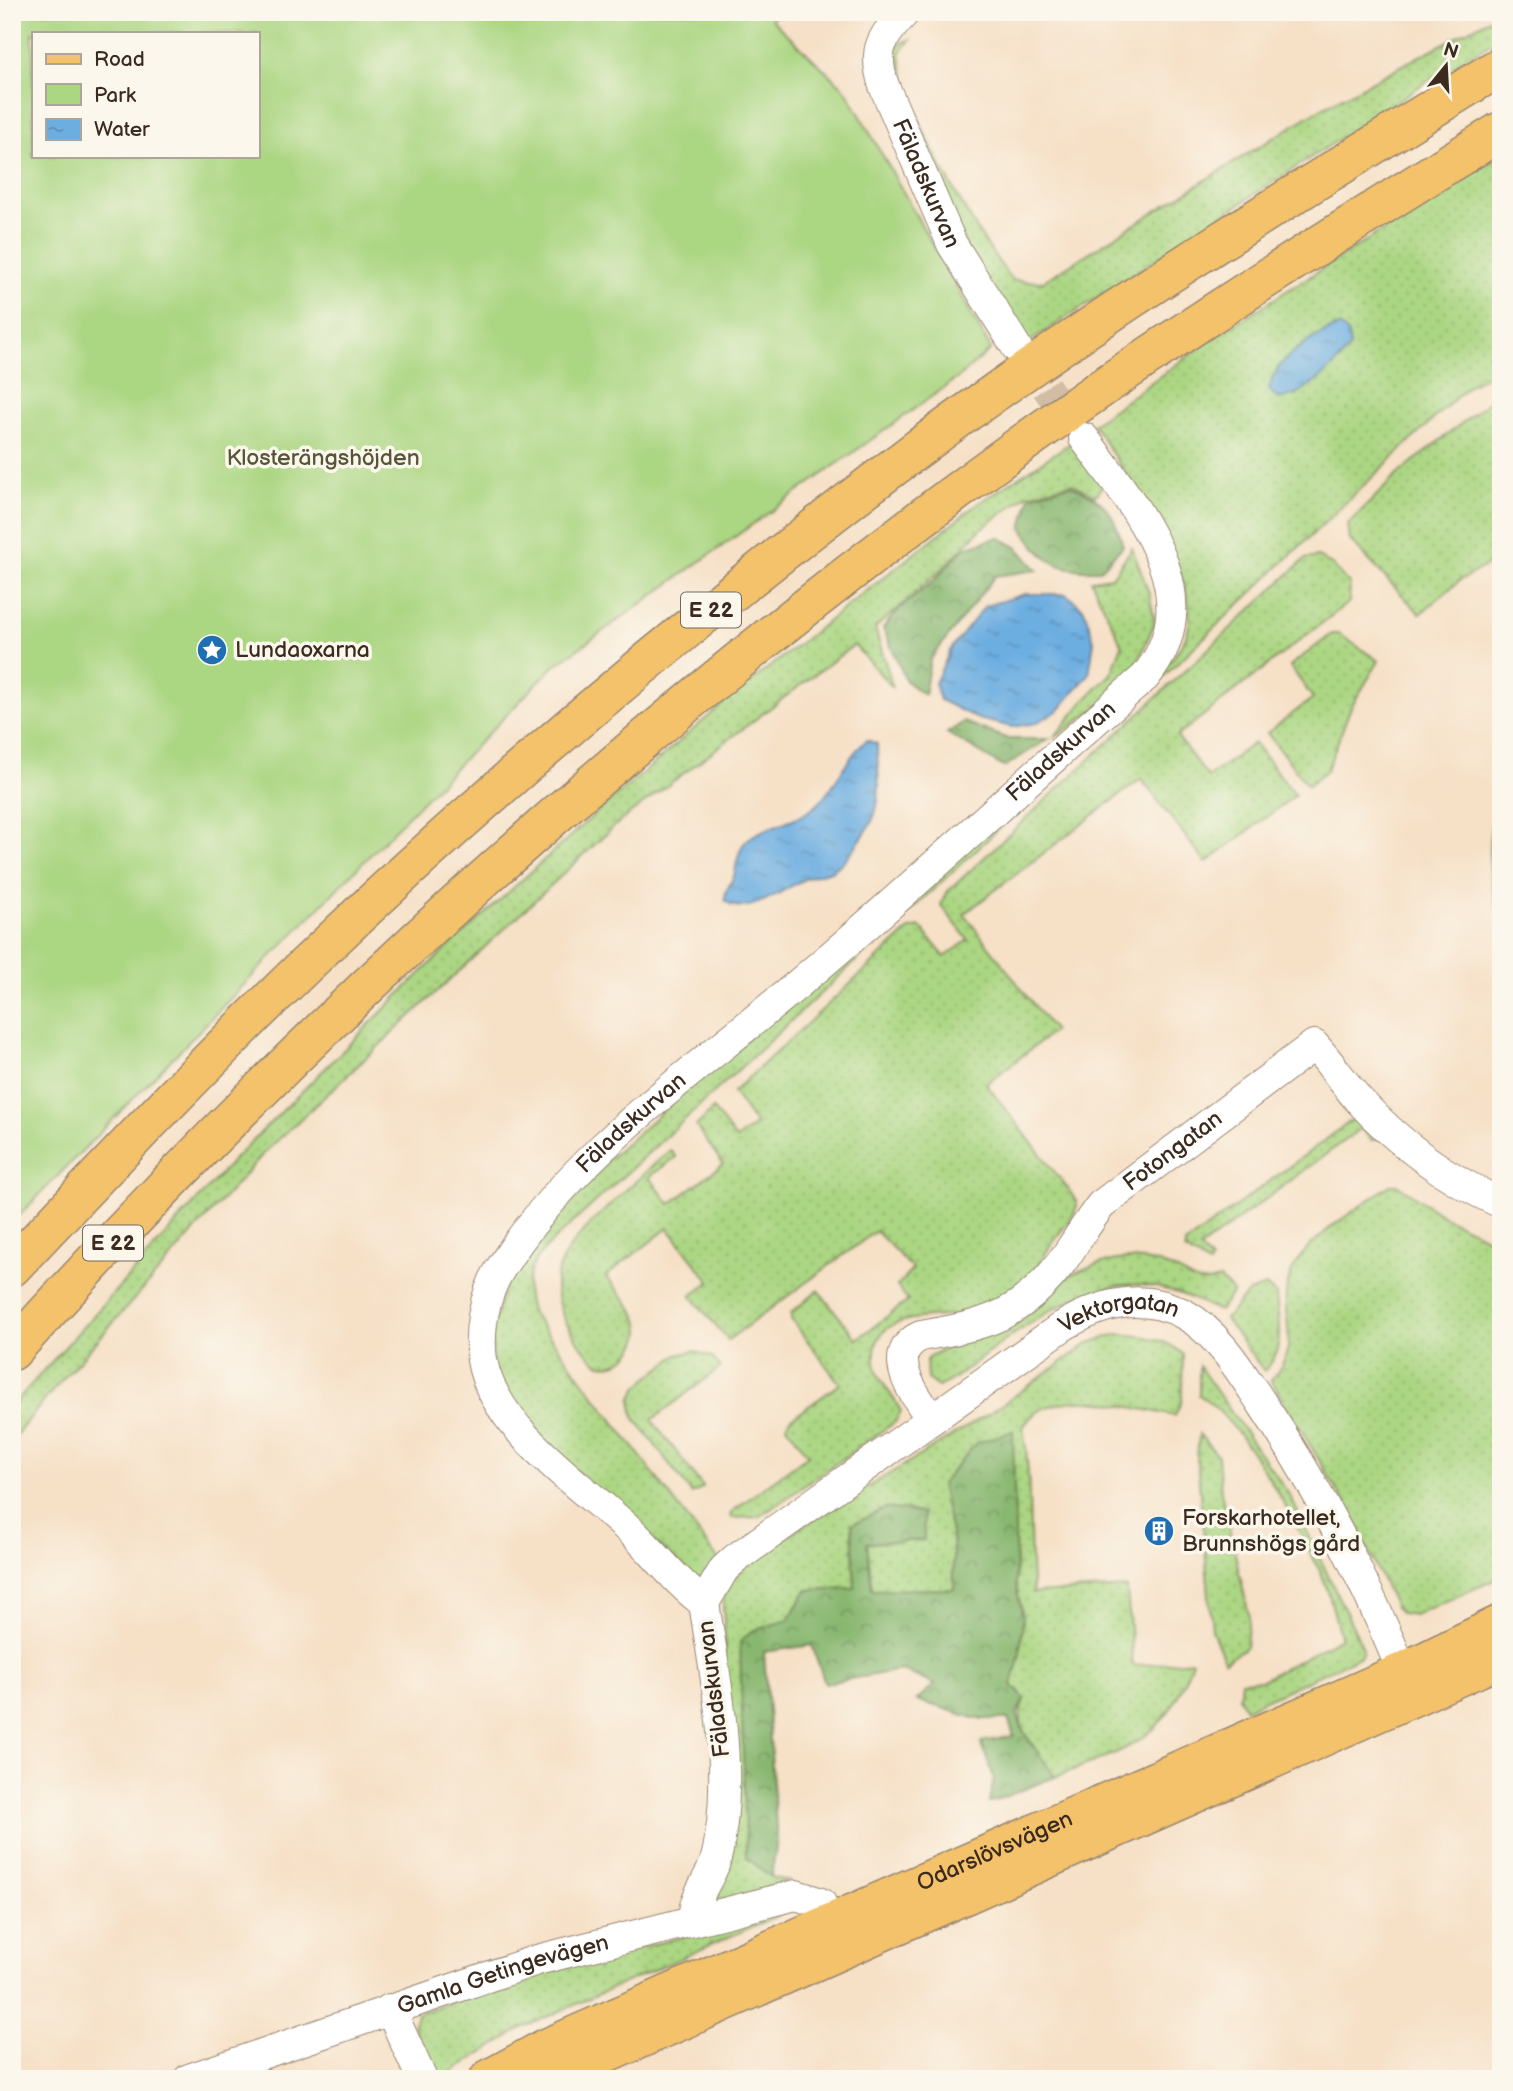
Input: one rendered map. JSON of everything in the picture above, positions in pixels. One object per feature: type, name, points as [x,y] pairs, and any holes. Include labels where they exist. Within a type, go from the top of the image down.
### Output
[{"type":"main road","name":"E 22","points":[[12,1267],[165,1105],[309,962],[458,825],[610,692],[774,558],[924,444],[1201,251],[1501,66]]},
{"type":"main road","name":"E 22","points":[[12,1351],[206,1147],[363,992],[507,857],[648,735],[813,601],[955,492],[1259,282],[1501,131]]},
{"type":"main road","name":"Odarslövsvägen","points":[[549,2079],[1407,1684],[1501,1624]]},
{"type":"main road","name":"Odarslövsvägen","points":[[489,2079],[544,2049],[1407,1684],[1501,1658]]},
{"type":"street","name":"Fäladskurvan","points":[[905,12],[881,40],[879,69],[884,86],[952,244],[1017,348]]},
{"type":"street","name":"Fäladskurvan","points":[[694,1919],[693,1908],[715,1862],[724,1783],[719,1700],[704,1603],[679,1584],[612,1513],[533,1445],[497,1404],[488,1384],[480,1342],[488,1295],[498,1273],[544,1210],[599,1151],[836,952],[1145,677],[1160,659],[1172,625],[1174,607],[1167,573],[1146,527],[1084,438]]},
{"type":"street","name":"Fotongatan","points":[[933,1419],[904,1374],[903,1357],[911,1343],[921,1336],[994,1319],[1019,1307],[1043,1286],[1063,1261],[1083,1227],[1117,1191],[1314,1045],[1358,1099],[1396,1136],[1437,1168],[1501,1203]]},
{"type":"street","name":"Vektorgatan","points":[[704,1603],[724,1569],[735,1559],[1063,1326],[1097,1307],[1119,1302],[1144,1302],[1184,1314],[1216,1342],[1243,1376],[1289,1444],[1346,1542],[1407,1684]]},
{"type":"street","name":"Gamla Getingevägen","points":[[190,2079],[537,1961],[805,1892]]},
{"type":"street","points":[[390,2009],[422,2079]]},
{"type":"green space","name":"Klosterängshöjden","points":[[12,12],[781,12],[771,19],[846,90],[991,349],[959,377],[554,666],[12,1223]]},
{"type":"green space","points":[[1501,13],[1501,37],[1423,84],[1028,343],[974,265],[897,84],[891,57],[897,44],[910,40],[900,53],[905,78],[928,139],[961,203],[1012,280],[1042,282],[1320,109]]},
{"type":"green space","points":[[1501,155],[1501,367],[1468,386],[1167,673],[552,1242],[533,1266],[527,1283],[532,1313],[718,1559],[705,1577],[694,1578],[514,1414],[493,1375],[492,1330],[507,1277],[574,1190],[1172,659],[1185,640],[1189,626],[1188,603],[1182,577],[1139,494],[1093,424],[1219,334]],"holes":[[[1339,326],[1342,357],[1295,396],[1283,362],[1322,333]]]},
{"type":"green space","points":[[1501,392],[1501,557],[1459,581],[1420,614],[1350,540],[1348,524],[1399,473]]},
{"type":"green space","points":[[1072,442],[1103,485],[1095,496],[1072,483],[1027,495],[981,529],[938,573],[875,628],[893,688],[854,645],[619,822],[264,1153],[12,1440],[12,1406],[234,1159],[432,962],[579,828],[724,703],[976,505]]},
{"type":"green space","points":[[1071,485],[1092,496],[1106,508],[1119,533],[1123,546],[1100,570],[1073,569],[1054,562],[1038,549],[1022,528],[1030,496]]},
{"type":"green space","points":[[998,537],[1017,547],[1037,570],[995,576],[930,660],[924,695],[906,681],[883,628],[897,611],[935,580],[964,548]]},
{"type":"green space","points":[[1132,548],[1149,593],[1155,622],[1128,685],[1053,739],[1082,703],[1111,674],[1122,645],[1091,580],[1112,577]]},
{"type":"green space","points":[[1318,557],[1332,565],[1350,585],[1349,602],[1177,736],[1208,777],[1254,743],[1295,795],[1206,863],[1141,779],[964,914],[1054,1031],[986,1084],[1077,1202],[1071,1219],[1028,1279],[1002,1299],[977,1311],[912,1319],[897,1323],[884,1331],[877,1343],[875,1361],[878,1375],[901,1412],[895,1422],[759,1517],[732,1518],[730,1515],[734,1510],[808,1455],[787,1426],[789,1420],[840,1384],[791,1319],[791,1313],[818,1290],[857,1339],[908,1301],[897,1286],[913,1269],[876,1231],[728,1340],[691,1296],[710,1282],[668,1228],[606,1276],[636,1315],[640,1335],[636,1345],[624,1359],[606,1365],[598,1363],[588,1355],[562,1315],[556,1282],[562,1260],[595,1219],[670,1150],[676,1157],[649,1177],[670,1204],[723,1164],[696,1126],[713,1109],[736,1139],[756,1125],[733,1092],[910,929],[920,927],[945,957],[968,940],[941,905],[946,893],[1305,559]]},
{"type":"green space","points":[[1332,634],[1339,634],[1379,661],[1351,707],[1327,770],[1308,786],[1267,733],[1313,698],[1290,666]]},
{"type":"green space","points":[[964,722],[1008,739],[1048,739],[1004,767],[947,733]]},
{"type":"green space","points":[[1501,795],[1501,918],[1490,872],[1489,841],[1491,825]]},
{"type":"green space","points":[[1355,1118],[1379,1139],[1371,1140],[1361,1128],[1200,1248],[1211,1261],[1209,1265],[1185,1250],[1185,1244]]},
{"type":"green space","points":[[1390,1185],[1398,1185],[1448,1219],[1501,1244],[1501,1577],[1414,1615],[1401,1613],[1395,1607],[1352,1515],[1271,1380],[1287,1352],[1287,1289],[1298,1261],[1320,1237]]},
{"type":"green space","points":[[1131,1259],[1160,1263],[1198,1282],[1220,1279],[1233,1292],[1219,1311],[1180,1294],[1149,1286],[1113,1286],[1088,1293],[1063,1304],[1015,1333],[950,1381],[938,1387],[927,1379],[926,1360],[932,1356],[980,1336],[1069,1276],[1109,1261]]},
{"type":"green space","points":[[1266,1286],[1276,1295],[1279,1336],[1275,1355],[1264,1371],[1225,1319],[1249,1292]]},
{"type":"green space","points":[[1117,1334],[1161,1341],[1183,1354],[1182,1401],[1175,1416],[1106,1403],[1071,1402],[1038,1411],[1023,1427],[1028,1468],[1033,1593],[1127,1588],[1133,1666],[1192,1661],[1170,1710],[1141,1739],[1124,1749],[1055,1777],[1028,1740],[1021,1720],[1024,1699],[1011,1685],[1020,1653],[1023,1617],[1016,1586],[1013,1432],[952,1540],[955,1589],[872,1590],[867,1543],[924,1540],[852,1524],[855,1588],[807,1590],[788,1620],[753,1631],[771,1877],[788,1881],[727,1901],[718,1898],[725,1642],[723,1603],[728,1582],[767,1548],[993,1411],[1089,1343]]},
{"type":"green space","points":[[694,1351],[712,1357],[721,1367],[652,1420],[703,1487],[692,1494],[634,1417],[631,1400],[638,1386],[677,1355]]},
{"type":"green space","points":[[1199,1366],[1290,1496],[1363,1648],[1361,1656],[1245,1709],[1239,1698],[1241,1681],[1262,1680],[1341,1638],[1323,1579],[1283,1502],[1233,1427],[1216,1408],[1199,1395]]},
{"type":"green space","points":[[1013,1431],[1016,1586],[1023,1617],[1020,1653],[1012,1685],[1024,1699],[1017,1714],[1023,1731],[1055,1777],[989,1803],[994,1778],[981,1742],[1014,1736],[1008,1719],[977,1719],[916,1700],[935,1685],[902,1670],[825,1683],[812,1645],[764,1652],[777,1841],[771,1877],[746,1857],[740,1642],[752,1631],[788,1620],[807,1590],[855,1588],[852,1524],[886,1508],[923,1513],[924,1540],[867,1543],[872,1590],[954,1589],[953,1543],[941,1484],[976,1443]]},
{"type":"green space","points":[[1199,1434],[1218,1456],[1221,1492],[1249,1615],[1246,1647],[1225,1661],[1212,1630],[1197,1458]]},
{"type":"green space","points":[[795,1908],[524,2027],[442,2078],[437,2078],[413,2026],[418,2013],[534,1975]]},
{"type":"water","points":[[1339,326],[1348,333],[1350,347],[1309,387],[1278,399],[1269,390],[1278,368],[1295,350]]},
{"type":"water","points":[[1025,594],[1066,594],[1084,609],[1094,641],[1089,674],[1059,710],[1036,723],[1012,727],[978,719],[940,700],[935,683],[951,649],[985,606]]},
{"type":"water","points":[[867,740],[877,744],[878,801],[870,825],[843,861],[833,870],[807,878],[754,904],[743,907],[725,900],[743,845],[756,834],[799,816],[818,804],[853,754]]},
{"type":"tunnel","points":[[1019,351],[1077,429]]},
{"type":"place","name":"Lundaoxarna","points":[[212,650]]},
{"type":"place","name":"Forskarhotellet, Brunnshögs gård","points":[[1159,1531]]}]
